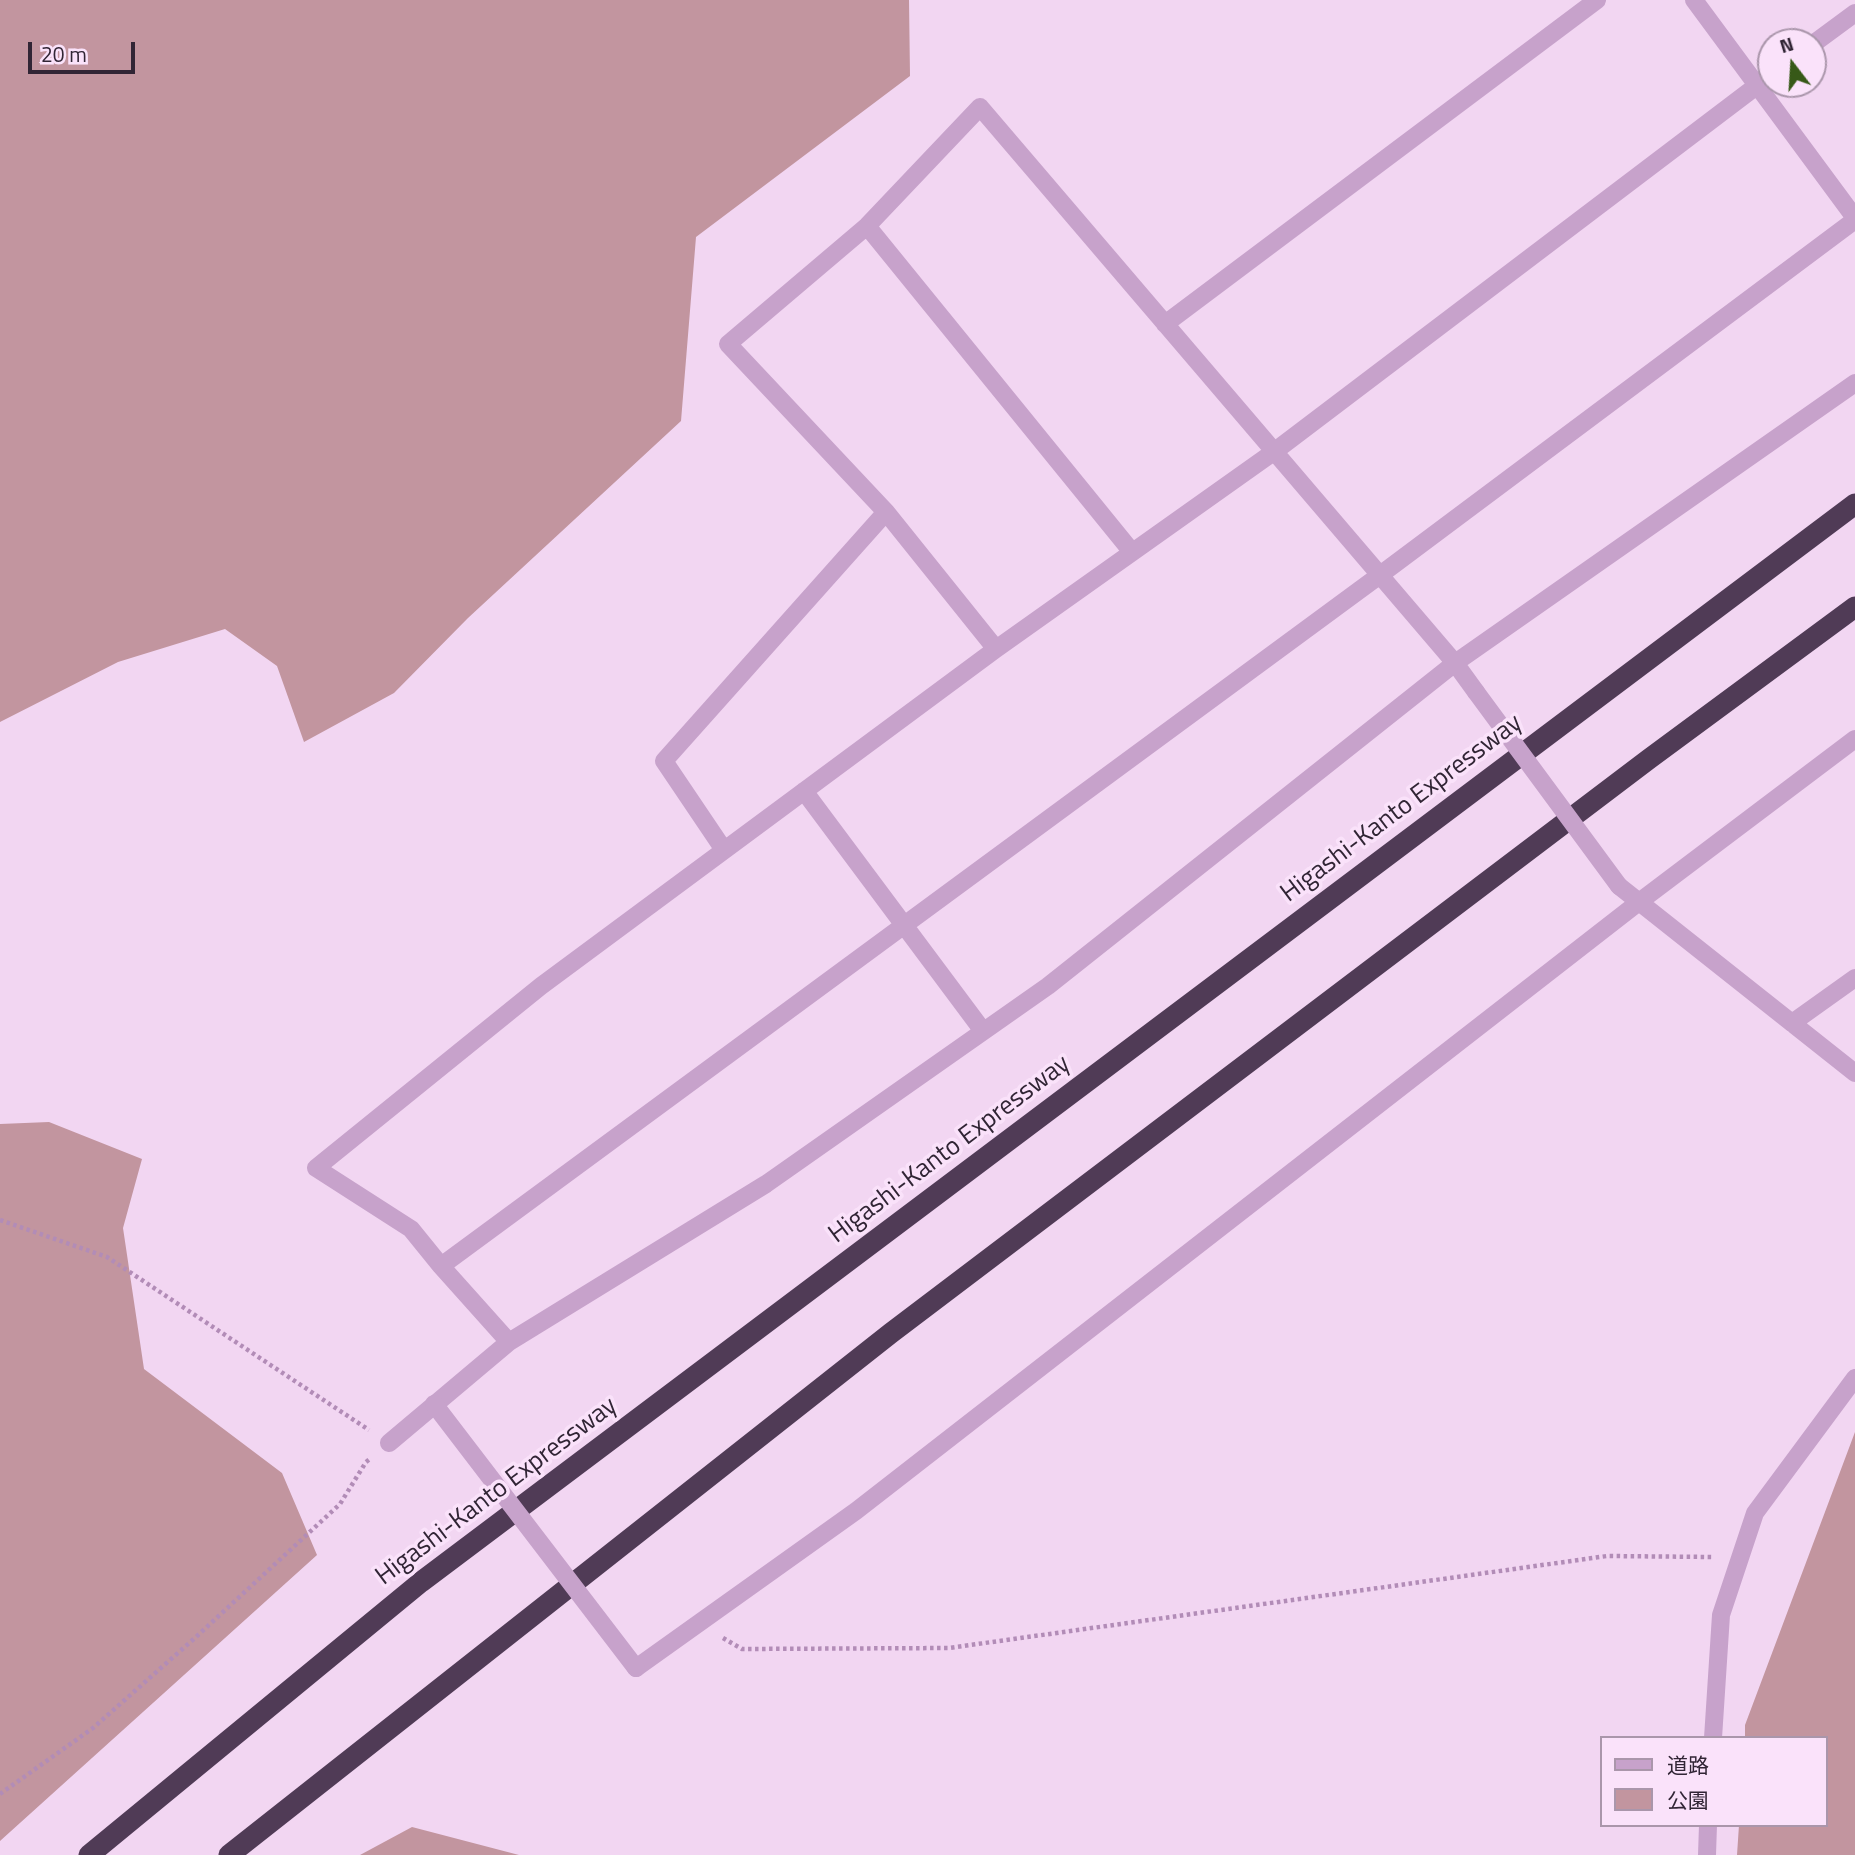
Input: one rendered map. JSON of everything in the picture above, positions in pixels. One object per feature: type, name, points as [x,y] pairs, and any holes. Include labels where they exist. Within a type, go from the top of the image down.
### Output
[{"type":"highway","name":"Higashi-Kanto Expressway","points":[[89,1855],[421,1582],[1855,505]]},
{"type":"highway","points":[[229,1855],[891,1333],[1649,759],[1855,607]]},
{"type":"street","points":[[1165,324],[1597,0]]},
{"type":"street","points":[[1694,0],[1757,72]]},
{"type":"street","points":[[1827,34],[1855,13]]},
{"type":"street","points":[[509,1342],[411,1229],[316,1168],[541,986],[996,649],[1275,451],[1757,85]]},
{"type":"street","points":[[441,1266],[1380,575],[1855,219],[1776,98]]},
{"type":"street","points":[[996,649],[886,512],[728,344],[867,226],[980,107],[1455,663],[1619,886],[1855,1073]]},
{"type":"street","points":[[867,226],[1132,552]]},
{"type":"street","points":[[389,1443],[509,1342],[766,1184],[1048,986],[1455,663],[1855,383]]},
{"type":"street","points":[[724,850],[664,761],[886,512]]},
{"type":"street","points":[[434,1404],[636,1668],[856,1511],[1639,902],[1855,739]]},
{"type":"street","points":[[804,791],[983,1031]]},
{"type":"street","points":[[1793,1023],[1855,978]]},
{"type":"street","points":[[1713,1736],[1721,1615],[1755,1513],[1855,1378]]},
{"type":"street","points":[[1707,1855],[1708,1827]]},
{"type":"path","points":[[0,1220],[107,1256],[389,1443],[366,1462],[340,1504],[196,1637],[93,1728],[0,1794]]},
{"type":"path","points":[[698,1624],[742,1649],[949,1648],[1607,1556],[1740,1557]]},
{"type":"green space","points":[[0,0],[909,0],[910,76],[696,237],[681,421],[468,618],[394,693],[304,742],[277,666],[225,629],[118,662],[0,722]]},
{"type":"green space","points":[[49,1122],[142,1159],[123,1228],[144,1369],[282,1473],[317,1555],[0,1841],[0,1124]]},
{"type":"green space","points":[[1855,1432],[1855,1855],[1737,1855],[1739,1827],[1827,1827],[1827,1736],[1745,1736],[1745,1725]]},
{"type":"green space","points":[[412,1827],[519,1855],[360,1855]]}]
